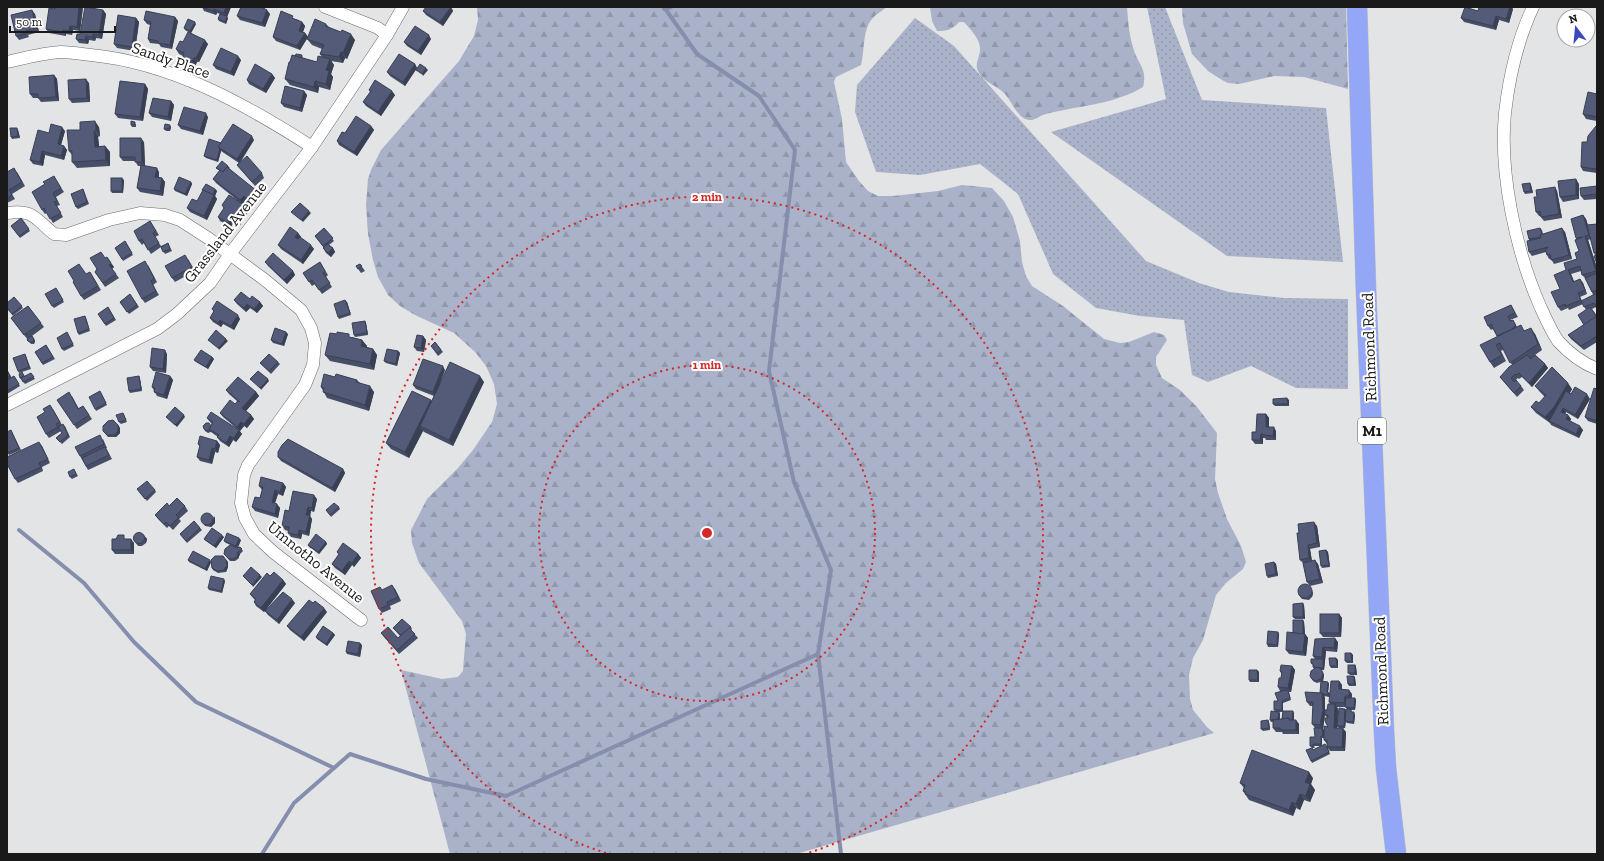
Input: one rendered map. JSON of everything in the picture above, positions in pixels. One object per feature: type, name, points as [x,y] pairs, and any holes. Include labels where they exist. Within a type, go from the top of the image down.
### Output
[{"type":"highway","name":"Richmond Road","points":[[1357,7],[1366,285],[1384,732],[1386,768],[1396,854]]},
{"type":"street","points":[[325,7],[378,28],[387,35]]},
{"type":"street","name":"Grassland Avenue","points":[[7,406],[157,328],[177,314],[210,283],[230,254],[312,147],[387,35],[403,7]]},
{"type":"street","points":[[1533,7],[1511,74],[1505,114],[1506,174],[1513,224],[1531,285],[1551,329],[1558,340],[1570,353],[1597,370]]},
{"type":"street","name":"Sandy Place","points":[[7,62],[43,54],[62,52],[112,57],[169,72],[219,94],[278,125],[312,147]]},
{"type":"street","name":"Umnotho Avenue","points":[[7,213],[20,211],[28,212],[54,234],[59,235],[75,232],[109,220],[140,212],[165,215],[180,220],[230,254],[265,280],[301,310],[311,328],[315,344],[313,365],[305,386],[248,465],[244,475],[241,503],[242,511],[258,538],[273,552],[361,620]]},
{"type":"green space","points":[[477,7],[887,7],[875,16],[869,24],[865,35],[861,65],[836,77],[834,82],[842,119],[846,162],[859,181],[868,191],[878,196],[893,196],[938,191],[962,185],[992,188],[1004,201],[1013,217],[1020,241],[1022,262],[1026,276],[1032,286],[1063,306],[1104,339],[1120,343],[1129,342],[1154,332],[1164,335],[1167,340],[1156,357],[1156,365],[1162,378],[1180,390],[1197,407],[1217,433],[1215,479],[1218,493],[1227,519],[1241,546],[1246,562],[1243,569],[1226,583],[1216,595],[1203,640],[1193,658],[1189,675],[1190,699],[1193,710],[1214,733],[796,854],[450,854],[401,670],[442,679],[458,677],[463,671],[466,634],[462,621],[419,563],[412,543],[411,530],[427,499],[458,468],[473,450],[492,422],[497,404],[494,384],[486,366],[475,352],[454,333],[415,315],[400,306],[388,295],[378,277],[373,260],[368,234],[366,205],[368,179],[381,150],[459,61],[474,36],[478,20]]},
{"type":"green space","points":[[930,7],[1127,7],[1132,42],[1144,75],[1143,87],[1132,93],[1109,101],[1046,114],[1033,120],[1025,119],[1018,113],[1005,94],[985,79],[977,70],[980,47],[976,37],[964,22],[959,22],[949,30],[937,31],[932,21]]},
{"type":"green space","points":[[1147,7],[1165,7],[1202,100],[1326,108],[1343,262],[1227,256],[1051,132],[1166,99]]},
{"type":"green space","points":[[1182,7],[1346,7],[1348,89],[1304,77],[1274,76],[1239,84],[1228,83],[1208,71],[1192,54],[1183,23]]},
{"type":"green space","points":[[915,18],[954,46],[1146,261],[1199,283],[1229,292],[1284,298],[1348,299],[1348,389],[1296,388],[1251,366],[1208,382],[1192,375],[1184,320],[1140,316],[1096,308],[1053,274],[1018,194],[980,164],[920,175],[876,172],[855,112],[857,85]]},
{"type":"building","points":[[55,7],[79,7],[77,27],[70,26],[69,31],[63,30],[63,32],[46,29],[49,8],[55,9]]},
{"type":"building","points":[[85,7],[103,10],[99,35],[93,34],[93,37],[86,36],[85,40],[76,39],[77,34],[80,34]]},
{"type":"building","points":[[202,7],[226,7],[224,13],[214,9],[213,11]]},
{"type":"building","points":[[241,7],[261,7],[267,10],[262,23],[237,16]]},
{"type":"building","points":[[426,7],[451,7],[440,22],[423,11]]},
{"type":"building","points":[[1465,7],[1478,11],[1479,7],[1510,7],[1506,19],[1496,16],[1493,26],[1461,18]]},
{"type":"building","points":[[32,10],[36,28],[16,36],[11,15]]},
{"type":"building","points":[[146,11],[175,17],[170,45],[158,43],[158,41],[148,39],[151,22],[144,20]]},
{"type":"building","points":[[281,11],[302,22],[299,31],[305,33],[297,46],[273,37]]},
{"type":"building","points":[[220,14],[227,16],[225,22],[218,19]]},
{"type":"building","points":[[118,15],[136,18],[132,47],[114,44]]},
{"type":"building","points":[[188,19],[195,22],[190,31],[184,28]]},
{"type":"building","points":[[315,19],[326,24],[325,26],[351,34],[343,53],[341,52],[339,57],[320,54],[324,45],[307,39]]},
{"type":"building","points":[[415,26],[429,35],[418,51],[404,42]]},
{"type":"building","points":[[188,32],[205,40],[196,58],[194,58],[192,62],[183,57],[184,53],[176,49],[180,41],[183,42]]},
{"type":"building","points":[[221,48],[238,56],[231,72],[213,65]]},
{"type":"building","points":[[296,54],[302,55],[301,58],[295,56]]},
{"type":"building","points":[[399,54],[415,64],[403,82],[387,72]]},
{"type":"building","points":[[292,55],[317,62],[318,56],[330,59],[326,70],[329,71],[326,84],[315,81],[314,87],[285,79]]},
{"type":"building","points":[[255,64],[272,74],[263,89],[247,80]]},
{"type":"building","points":[[420,64],[426,68],[422,74],[416,70]]},
{"type":"building","points":[[54,75],[56,97],[38,98],[38,94],[30,94],[29,77]]},
{"type":"building","points":[[86,79],[87,98],[69,99],[68,80]]},
{"type":"building","points":[[375,80],[392,91],[378,112],[363,102],[371,91],[369,90]]},
{"type":"building","points":[[120,81],[145,84],[140,117],[115,114]]},
{"type":"building","points":[[285,86],[304,91],[300,108],[281,103]]},
{"type":"building","points":[[1588,92],[1597,94],[1597,117],[1583,114]]},
{"type":"building","points":[[153,98],[171,101],[168,117],[149,113]]},
{"type":"building","points":[[184,107],[206,113],[200,131],[178,125]]},
{"type":"building","points":[[356,116],[371,126],[354,152],[337,141],[342,132],[345,133]]},
{"type":"building","points":[[95,121],[95,147],[105,146],[106,160],[72,162],[72,151],[69,151],[67,130],[80,130],[80,122]]},
{"type":"building","points":[[131,121],[135,122],[135,125],[131,125]]},
{"type":"building","points":[[51,124],[62,127],[58,144],[64,146],[61,156],[42,151],[40,162],[30,160],[38,130],[49,133]]},
{"type":"building","points":[[165,124],[170,125],[169,129],[164,129]]},
{"type":"building","points":[[233,124],[252,136],[237,159],[218,147]]},
{"type":"building","points":[[1596,126],[1597,169],[1581,167],[1582,142],[1587,142],[1588,136]]},
{"type":"building","points":[[10,128],[17,128],[18,136],[11,137]]},
{"type":"building","points":[[120,138],[141,138],[142,162],[135,162],[135,157],[120,157]]},
{"type":"building","points":[[209,139],[221,143],[218,147],[220,148],[217,160],[204,156]]},
{"type":"building","points":[[247,156],[262,173],[252,182],[237,165]]},
{"type":"building","points":[[222,161],[228,166],[223,172],[216,168]]},
{"type":"building","points":[[141,165],[157,168],[155,177],[162,178],[160,191],[137,188]]},
{"type":"building","points":[[227,167],[257,191],[249,200],[244,196],[240,200],[213,179],[220,170],[223,172]]},
{"type":"building","points":[[14,168],[22,182],[9,190],[12,195],[7,198],[7,172]]},
{"type":"building","points":[[54,176],[61,188],[53,193],[57,201],[54,202],[61,213],[50,219],[44,208],[42,210],[32,192],[45,184],[43,182]]},
{"type":"building","points":[[179,177],[191,182],[185,194],[174,189]]},
{"type":"building","points":[[111,178],[122,178],[122,191],[111,191]]},
{"type":"building","points":[[1576,179],[1576,195],[1560,197],[1558,181]]},
{"type":"building","points":[[1530,183],[1531,191],[1524,192],[1522,184]]},
{"type":"building","points":[[206,184],[215,189],[213,195],[202,190]]},
{"type":"building","points":[[1597,186],[1597,194],[1581,196],[1580,188]]},
{"type":"building","points":[[1555,187],[1559,214],[1541,217],[1540,211],[1536,212],[1534,197],[1537,197],[1536,190]]},
{"type":"building","points":[[83,189],[87,202],[76,207],[71,194]]},
{"type":"building","points":[[203,190],[214,195],[204,216],[187,208],[192,199],[197,201]]},
{"type":"building","points":[[229,195],[246,206],[237,221],[232,217],[228,223],[218,217],[224,208],[222,205]]},
{"type":"building","points":[[300,203],[309,211],[301,220],[291,212]]},
{"type":"building","points":[[1583,215],[1589,235],[1585,236],[1596,271],[1582,275],[1580,266],[1568,270],[1573,282],[1580,279],[1585,290],[1578,293],[1581,300],[1566,306],[1565,304],[1558,307],[1551,292],[1560,289],[1554,275],[1566,270],[1564,263],[1577,259],[1575,253],[1579,251],[1575,240],[1583,237],[1576,238],[1571,219]]},
{"type":"building","points":[[21,218],[29,229],[19,236],[11,226]]},
{"type":"building","points":[[150,221],[156,231],[153,233],[159,243],[148,250],[142,239],[139,241],[134,231]]},
{"type":"building","points":[[1597,224],[1597,252],[1594,253],[1587,225]]},
{"type":"building","points":[[290,227],[298,233],[295,237],[298,239],[300,237],[311,245],[301,260],[278,245]]},
{"type":"building","points":[[324,228],[333,238],[323,246],[315,236]]},
{"type":"building","points":[[1540,228],[1542,234],[1540,235],[1541,237],[1529,239],[1527,231]]},
{"type":"building","points":[[1562,228],[1569,255],[1551,260],[1550,254],[1547,255],[1545,249],[1548,247],[1529,252],[1527,241],[1541,238],[1540,235]]},
{"type":"building","points":[[125,241],[132,253],[122,259],[115,248]]},
{"type":"building","points":[[168,243],[170,249],[163,252],[161,247]]},
{"type":"building","points":[[327,244],[333,248],[328,253],[323,248]]},
{"type":"building","points":[[101,252],[105,258],[107,257],[111,263],[109,265],[116,274],[103,283],[95,272],[97,269],[90,258]]},
{"type":"building","points":[[273,253],[293,271],[284,280],[265,262]]},
{"type":"building","points":[[185,255],[192,267],[172,278],[165,266]]},
{"type":"building","points":[[1597,255],[1597,264],[1594,256]]},
{"type":"building","points":[[145,261],[154,278],[151,281],[156,291],[142,299],[127,271]]},
{"type":"building","points":[[320,262],[325,271],[323,273],[330,283],[319,290],[312,280],[309,282],[303,273]]},
{"type":"building","points":[[79,264],[86,274],[90,272],[98,286],[81,296],[68,271]]},
{"type":"building","points":[[360,264],[362,266],[358,269],[356,266]]},
{"type":"building","points":[[1597,273],[1597,290],[1592,292],[1585,278]]},
{"type":"building","points":[[56,288],[63,300],[52,306],[45,294]]},
{"type":"building","points":[[241,292],[250,299],[252,296],[260,302],[254,309],[247,304],[244,308],[234,300]]},
{"type":"building","points":[[1597,293],[1597,309],[1594,303],[1584,307],[1581,301]]},
{"type":"building","points":[[130,294],[137,305],[127,312],[120,302]]},
{"type":"building","points":[[14,297],[22,306],[12,314],[7,308],[7,303]]},
{"type":"building","points":[[345,300],[350,313],[338,317],[334,304]]},
{"type":"building","points":[[217,301],[238,315],[231,326],[220,320],[218,323],[210,318],[214,311],[212,309]]},
{"type":"building","points":[[1511,305],[1515,313],[1508,316],[1510,321],[1513,320],[1516,326],[1497,336],[1491,324],[1488,326],[1484,317]]},
{"type":"building","points":[[28,306],[41,323],[24,335],[11,318]]},
{"type":"building","points":[[108,307],[114,318],[105,324],[98,314]]},
{"type":"building","points":[[1590,307],[1597,317],[1584,325],[1578,315]]},
{"type":"building","points":[[85,316],[89,329],[78,333],[74,319]]},
{"type":"building","points":[[1597,316],[1597,336],[1581,346],[1568,335]]},
{"type":"building","points":[[365,321],[367,333],[354,335],[352,323]]},
{"type":"building","points":[[1521,325],[1524,331],[1531,328],[1538,344],[1510,363],[1500,343],[1496,345],[1502,355],[1490,362],[1480,345]]},
{"type":"building","points":[[275,328],[286,332],[282,344],[271,340]]},
{"type":"building","points":[[216,330],[226,339],[218,348],[208,340]]},
{"type":"building","points":[[67,332],[73,344],[62,349],[57,338]]},
{"type":"building","points":[[337,332],[349,334],[349,337],[362,340],[361,346],[373,349],[370,364],[325,355],[330,333],[337,334]]},
{"type":"building","points":[[417,335],[423,336],[421,348],[414,347]]},
{"type":"building","points":[[32,336],[34,339],[33,342],[29,342],[27,340]]},
{"type":"building","points":[[435,342],[441,350],[437,353],[431,346]]},
{"type":"building","points":[[46,345],[53,357],[42,363],[35,352]]},
{"type":"building","points":[[152,348],[165,350],[163,369],[150,367]]},
{"type":"building","points":[[387,349],[398,351],[396,364],[384,361]]},
{"type":"building","points":[[201,350],[212,357],[206,367],[194,360]]},
{"type":"building","points":[[25,354],[29,367],[18,371],[13,358]]},
{"type":"building","points":[[269,354],[278,362],[269,371],[260,363]]},
{"type":"building","points":[[1527,355],[1531,359],[1535,355],[1545,364],[1529,383],[1519,373],[1516,375],[1515,374],[1511,378],[1514,382],[1516,380],[1521,386],[1514,393],[1500,377],[1509,367]]},
{"type":"building","points":[[423,359],[443,366],[433,392],[413,385]]},
{"type":"building","points":[[450,362],[480,376],[449,440],[420,426]]},
{"type":"building","points":[[1552,367],[1568,383],[1554,407],[1545,417],[1531,407],[1536,401],[1539,403],[1546,395],[1535,386]]},
{"type":"building","points":[[7,370],[10,376],[7,378]]},
{"type":"building","points":[[258,371],[268,379],[260,388],[250,379]]},
{"type":"building","points":[[22,372],[24,376],[20,378],[19,374]]},
{"type":"building","points":[[156,372],[170,376],[164,395],[154,392],[155,388],[152,387]]},
{"type":"building","points":[[31,373],[34,377],[23,382],[21,378]]},
{"type":"building","points":[[324,374],[335,377],[336,374],[357,380],[356,382],[370,386],[365,405],[323,392],[324,388],[321,387]]},
{"type":"building","points":[[14,376],[19,384],[7,391],[7,380]]},
{"type":"building","points":[[139,376],[141,389],[129,391],[127,378]]},
{"type":"building","points":[[238,377],[256,392],[242,408],[251,415],[244,424],[241,422],[237,427],[220,413],[230,400],[235,404],[238,401],[240,402],[226,390]]},
{"type":"building","points":[[1575,387],[1587,394],[1575,415],[1563,408],[1561,412],[1568,415],[1566,419],[1580,426],[1576,434],[1549,421],[1566,391],[1571,394]]},
{"type":"building","points":[[1594,388],[1597,389],[1597,421],[1585,417]]},
{"type":"building","points":[[100,391],[106,403],[95,409],[89,397]]},
{"type":"building","points":[[412,391],[431,400],[405,452],[386,443]]},
{"type":"building","points":[[69,392],[78,409],[83,406],[89,415],[74,425],[57,400]]},
{"type":"building","points":[[1287,398],[1288,404],[1273,404],[1273,399]]},
{"type":"building","points":[[50,405],[60,422],[56,424],[58,427],[46,434],[37,417],[45,412],[43,409]]},
{"type":"building","points":[[175,407],[184,415],[175,425],[166,417]]},
{"type":"building","points":[[211,412],[239,430],[234,438],[230,436],[226,443],[217,437],[219,435],[209,429],[213,422],[207,418]]},
{"type":"building","points":[[123,413],[126,420],[119,422],[116,415]]},
{"type":"building","points":[[1257,414],[1266,414],[1266,427],[1274,427],[1273,436],[1261,434],[1260,440],[1252,440],[1252,432],[1256,432]]},
{"type":"building","points":[[113,420],[118,425],[118,431],[115,435],[107,435],[103,431],[103,426],[108,421]]},
{"type":"building","points":[[206,423],[209,423],[211,426],[209,429],[210,430],[207,431],[203,426]]},
{"type":"building","points":[[63,424],[68,435],[60,442],[56,438],[62,433],[58,427]]},
{"type":"building","points":[[11,430],[19,448],[7,453],[7,432]]},
{"type":"building","points":[[100,435],[104,444],[80,456],[75,447]]},
{"type":"building","points":[[200,436],[217,441],[215,449],[212,448],[209,460],[197,457],[200,445],[198,444]]},
{"type":"building","points":[[288,439],[343,469],[332,488],[278,457],[278,452]]},
{"type":"building","points":[[39,442],[48,459],[39,463],[41,467],[15,479],[7,464],[7,457]]},
{"type":"building","points":[[105,447],[109,455],[86,466],[82,458]]},
{"type":"building","points":[[74,469],[76,474],[70,477],[68,472]]},
{"type":"building","points":[[261,477],[283,483],[280,492],[275,490],[272,502],[277,504],[275,514],[252,507],[255,497],[260,498],[263,487],[259,486]]},
{"type":"building","points":[[147,481],[155,490],[145,499],[137,489]]},
{"type":"building","points":[[293,491],[314,495],[312,508],[308,507],[306,515],[310,515],[306,532],[299,530],[298,535],[288,533],[289,527],[282,526],[285,510],[289,511]]},
{"type":"building","points":[[177,498],[185,506],[176,515],[179,517],[170,526],[166,522],[164,524],[155,515],[167,503],[169,506]]},
{"type":"building","points":[[334,503],[339,507],[330,515],[326,510]]},
{"type":"building","points":[[205,513],[209,513],[213,519],[209,525],[205,525],[201,521],[201,517]]},
{"type":"building","points":[[194,521],[200,528],[186,541],[180,534]]},
{"type":"building","points":[[1314,522],[1317,543],[1308,545],[1309,558],[1300,560],[1297,533],[1299,533],[1298,524]]},
{"type":"building","points":[[212,528],[222,535],[214,546],[204,539]]},
{"type":"building","points":[[139,532],[143,534],[145,538],[143,542],[139,544],[135,542],[133,538],[135,534]]},
{"type":"building","points":[[227,533],[239,538],[236,546],[224,541]]},
{"type":"building","points":[[316,534],[326,542],[318,552],[308,545]]},
{"type":"building","points":[[118,535],[124,535],[124,539],[131,539],[131,550],[112,550],[112,539],[116,539]]},
{"type":"building","points":[[343,543],[358,554],[352,563],[349,561],[342,571],[332,564],[339,554],[337,552]]},
{"type":"building","points":[[230,545],[237,548],[240,547],[242,549],[238,552],[237,557],[233,559],[229,559],[224,554],[225,549]]},
{"type":"building","points":[[1326,550],[1329,565],[1321,566],[1319,551]]},
{"type":"building","points":[[193,551],[210,560],[205,569],[188,560]]},
{"type":"building","points":[[215,556],[223,556],[226,560],[227,565],[224,570],[217,571],[212,568],[211,560]]},
{"type":"building","points":[[1315,560],[1320,579],[1307,582],[1303,563]]},
{"type":"building","points":[[1274,562],[1276,574],[1267,576],[1265,564]]},
{"type":"building","points":[[251,567],[260,575],[252,585],[243,576]]},
{"type":"building","points":[[274,572],[283,580],[261,608],[254,602],[256,599],[250,594],[267,573],[270,576]]},
{"type":"building","points":[[211,576],[224,579],[221,591],[208,588]]},
{"type":"building","points":[[1305,584],[1310,586],[1312,591],[1310,596],[1305,598],[1300,596],[1298,591],[1300,586]]},
{"type":"building","points":[[392,585],[398,597],[387,602],[388,605],[379,609],[371,591],[380,587],[382,590]]},
{"type":"building","points":[[283,592],[292,599],[277,620],[265,611]]},
{"type":"building","points":[[309,600],[313,603],[315,601],[324,608],[301,637],[287,626]]},
{"type":"building","points":[[1303,603],[1303,617],[1293,617],[1293,604]]},
{"type":"building","points":[[1320,614],[1339,614],[1339,633],[1320,633]]},
{"type":"building","points":[[402,619],[411,627],[401,635],[393,628]]},
{"type":"building","points":[[1293,620],[1303,620],[1303,634],[1293,633]]},
{"type":"building","points":[[323,626],[333,633],[326,644],[316,637]]},
{"type":"building","points":[[388,627],[398,638],[409,628],[415,634],[397,650],[381,633]]},
{"type":"building","points":[[1268,631],[1278,632],[1277,645],[1267,644]]},
{"type":"building","points":[[1287,632],[1305,634],[1303,652],[1286,650]]},
{"type":"building","points":[[1335,638],[1334,648],[1323,647],[1322,657],[1313,656],[1315,639]]},
{"type":"building","points":[[348,641],[360,643],[358,654],[346,652]]},
{"type":"building","points":[[1345,653],[1351,653],[1352,661],[1345,661]]},
{"type":"building","points":[[1329,658],[1336,658],[1337,666],[1330,666]]},
{"type":"building","points":[[1311,659],[1323,659],[1323,668],[1313,667]]},
{"type":"building","points":[[1281,665],[1292,666],[1288,688],[1278,687],[1279,678],[1281,678],[1282,672],[1280,671]]},
{"type":"building","points":[[1348,665],[1355,665],[1355,673],[1348,673]]},
{"type":"building","points":[[1317,667],[1321,669],[1323,673],[1321,679],[1315,681],[1310,676],[1311,671]]},
{"type":"building","points":[[1249,670],[1257,670],[1258,680],[1249,680]]},
{"type":"building","points":[[1347,676],[1354,676],[1354,684],[1348,684]]},
{"type":"building","points":[[1321,681],[1328,682],[1328,695],[1320,693]]},
{"type":"building","points":[[1331,681],[1339,681],[1339,689],[1349,690],[1349,696],[1345,696],[1344,703],[1329,702]]},
{"type":"building","points":[[1286,690],[1288,691],[1290,698],[1282,701],[1282,710],[1274,710],[1274,701],[1278,701],[1275,693]]},
{"type":"building","points":[[1305,692],[1322,693],[1323,710],[1320,725],[1312,724],[1313,702],[1307,702]]},
{"type":"building","points":[[1346,698],[1355,698],[1354,708],[1345,707]]},
{"type":"building","points":[[1328,704],[1335,704],[1334,728],[1343,728],[1342,747],[1327,747],[1327,740],[1324,740],[1324,726],[1328,727],[1325,718],[1328,718],[1328,715],[1325,715],[1325,710],[1327,710]]},
{"type":"building","points":[[1339,708],[1345,709],[1344,726],[1337,726]]},
{"type":"building","points":[[1346,709],[1351,709],[1351,712],[1354,712],[1353,722],[1345,721]]},
{"type":"building","points":[[1271,711],[1279,712],[1278,719],[1270,720]]},
{"type":"building","points":[[1283,711],[1293,711],[1292,720],[1289,718],[1282,719]]},
{"type":"building","points":[[1289,718],[1289,720],[1296,720],[1296,730],[1280,730],[1280,728],[1273,728],[1273,720]]},
{"type":"building","points":[[1268,720],[1269,728],[1261,729],[1261,721]]},
{"type":"building","points":[[1314,728],[1322,728],[1323,736],[1321,736],[1321,744],[1313,744],[1313,746],[1310,746],[1310,737],[1315,737]]},
{"type":"building","points":[[1325,744],[1329,752],[1311,761],[1306,750],[1312,748],[1313,750]]},
{"type":"building","points":[[1252,750],[1309,772],[1305,782],[1310,784],[1306,796],[1300,794],[1296,804],[1292,802],[1289,810],[1245,794],[1246,792],[1243,791],[1245,785],[1240,783]]},
{"type":"waterway","points":[[664,7],[697,54],[759,96],[795,150],[769,371],[794,482],[831,570],[818,654],[841,854]]},
{"type":"waterway","points":[[664,9],[671,7]]},
{"type":"waterway","points":[[19,530],[84,583],[134,642],[196,702],[334,768]]},
{"type":"waterway","points":[[262,854],[294,803],[350,754],[426,779],[506,796],[818,654]]}]
